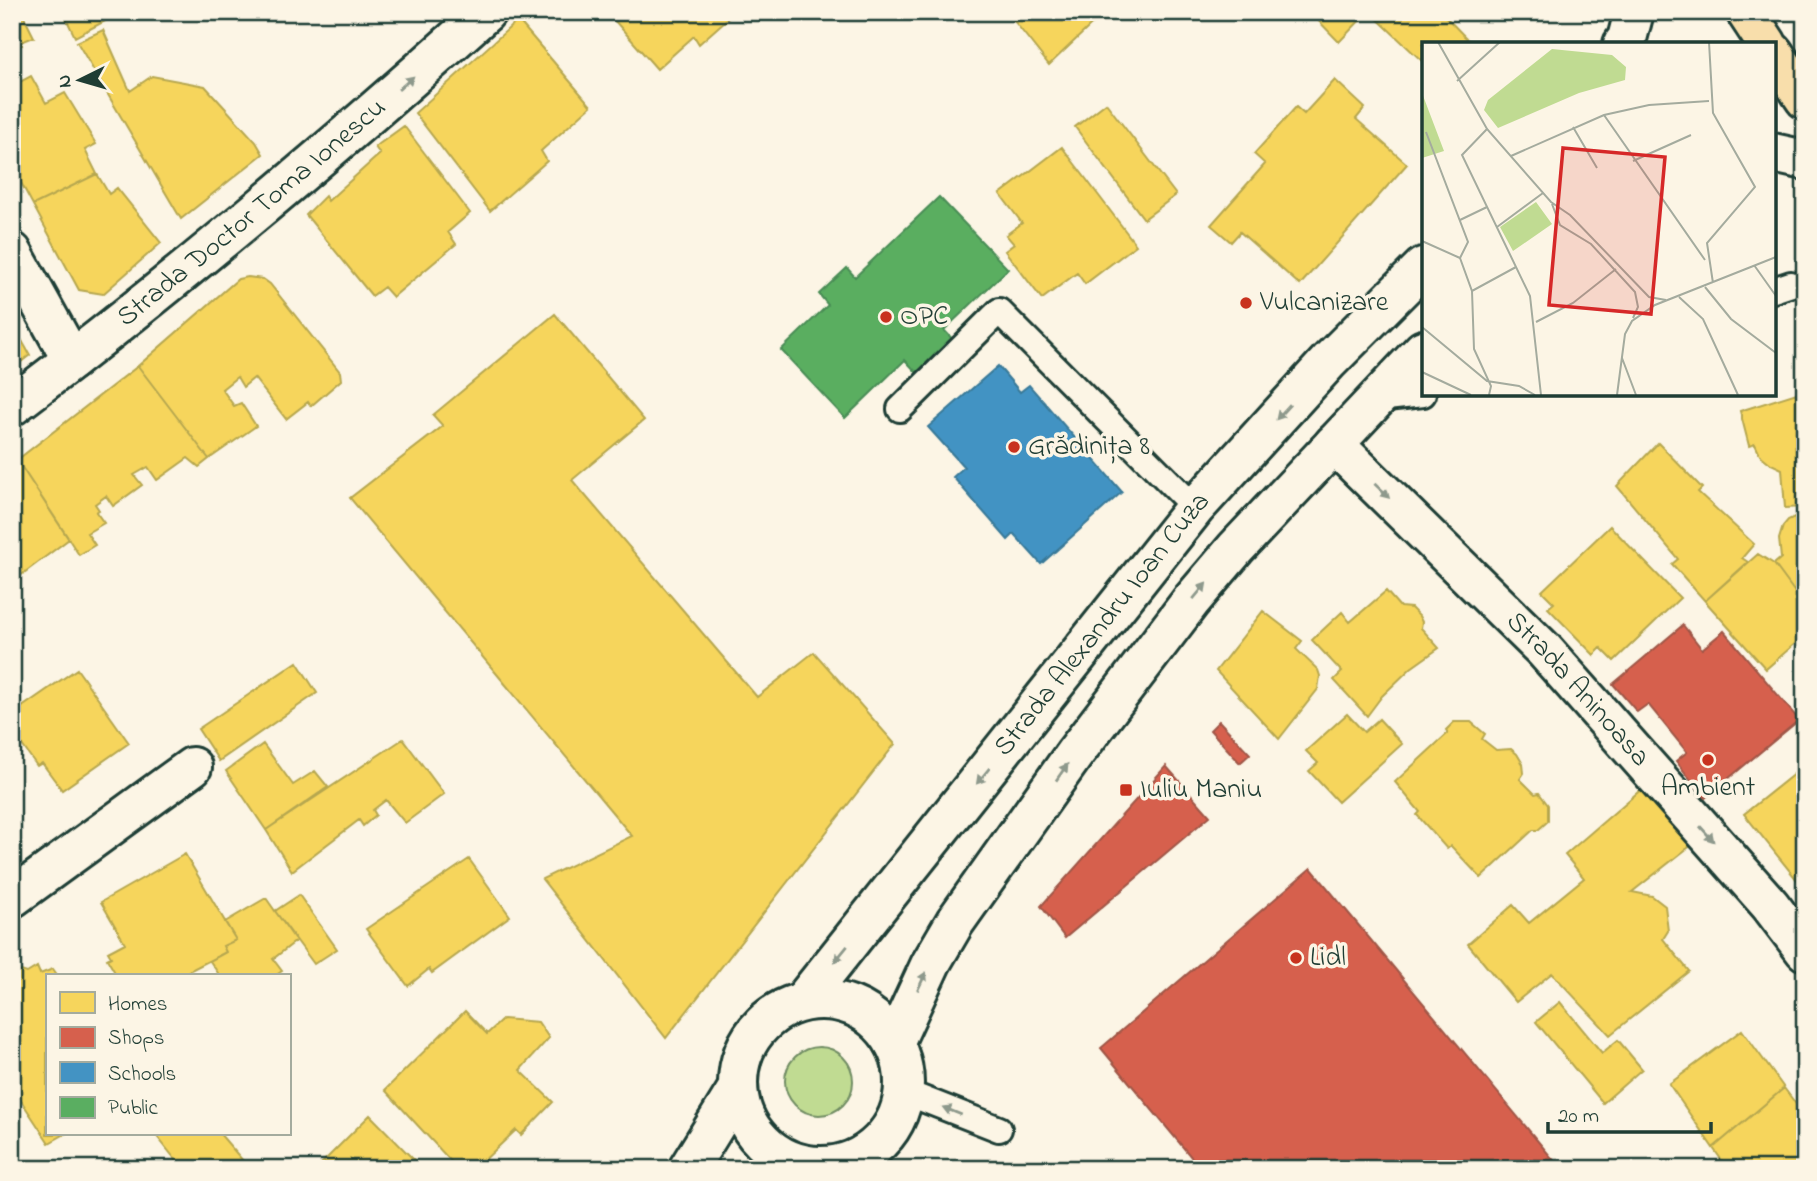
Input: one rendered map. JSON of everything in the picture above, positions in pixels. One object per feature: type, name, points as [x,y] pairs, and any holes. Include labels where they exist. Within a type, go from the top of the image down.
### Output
[{"type":"main road","points":[[1746,12],[1767,42]]},
{"type":"main road","points":[[1775,55],[1805,99]]},
{"type":"street","name":"Strada Doctor Toma Ionescu","points":[[12,406],[293,182],[486,12]]},
{"type":"street","points":[[1625,42],[1634,12]]},
{"type":"street","points":[[1775,153],[1805,160]]},
{"type":"street","points":[[12,252],[72,360]]},
{"type":"street","name":"Strada Alexandru Ioan Cuza","points":[[803,1002],[1195,508],[1329,361],[1422,268]]},
{"type":"street","name":"Strada Alexandru Ioan Cuza","points":[[894,1043],[931,963],[955,922],[1075,753],[1236,548],[1422,351]]},
{"type":"street","name":"Strada Aninoasa","points":[[1334,444],[1544,650],[1770,905],[1805,951]]},
{"type":"street","points":[[12,898],[192,767]]},
{"type":"street","name":"Strada Alexandru Ioan Cuza","points":[[824,1000],[846,1003],[865,1012],[881,1025],[894,1043],[903,1067],[905,1092],[898,1115],[886,1135],[870,1151],[864,1165],[786,1165],[755,1133],[743,1111],[738,1088],[740,1065],[748,1043],[763,1024],[781,1010],[803,1002],[824,1000]]},
{"type":"street","name":"Strada Alexandru Ioan Cuza","points":[[688,1169],[738,1088]]},
{"type":"lane","points":[[900,409],[999,311],[1195,508]]},
{"type":"lane","points":[[1377,399],[1422,394]]},
{"type":"lane","points":[[905,1092],[999,1129]]},
{"type":"green space","points":[[819,1047],[832,1050],[843,1057],[850,1068],[853,1081],[850,1094],[843,1105],[832,1112],[819,1115],[806,1112],[795,1105],[788,1094],[785,1081],[788,1068],[795,1057],[806,1050]]},
{"type":"building: Homes","points":[[12,12],[17,12],[18,15],[22,13],[34,37],[12,49]]},
{"type":"building: Homes","points":[[63,12],[122,12],[75,37]]},
{"type":"building: Homes","points":[[607,12],[735,12],[699,44],[694,36],[657,69]]},
{"type":"building: Homes","points":[[1007,12],[1105,12],[1049,65]]},
{"type":"building: Homes","points":[[1310,12],[1368,12],[1339,42]]},
{"type":"building: Homes","points":[[1370,12],[1441,12],[1470,42],[1422,42],[1422,61]]},
{"type":"building: Homes","points":[[518,20],[591,106],[541,151],[547,161],[490,211],[415,113]]},
{"type":"building: Homes","points":[[103,30],[130,91],[152,76],[205,86],[256,142],[263,154],[181,219],[77,42]]},
{"type":"building: Homes","points":[[31,76],[46,103],[65,93],[96,144],[85,150],[97,174],[33,205],[12,166],[12,86]]},
{"type":"building: Homes","points":[[1335,80],[1365,108],[1356,119],[1407,164],[1300,285],[1240,232],[1231,242],[1211,225],[1265,164],[1254,154],[1296,107],[1304,114]]},
{"type":"building: Homes","points":[[1106,103],[1176,195],[1144,219],[1075,127]]},
{"type":"building: Homes","points":[[404,126],[470,213],[448,232],[456,244],[393,297],[384,287],[372,296],[306,215],[325,196],[328,201],[380,154],[375,147]]},
{"type":"building: Homes","points":[[1062,147],[1136,245],[1085,284],[1077,273],[1042,299],[1005,251],[1014,244],[1006,235],[1022,223],[1000,194]]},
{"type":"building: Homes","points":[[97,174],[109,194],[117,188],[161,243],[103,294],[79,290],[33,205]]},
{"type":"building: Homes","points":[[238,279],[263,279],[270,284],[340,372],[341,380],[311,406],[308,402],[286,419],[254,378],[243,387],[237,377],[222,389],[234,406],[241,403],[256,426],[209,459],[138,366]]},
{"type":"building: Homes","points":[[555,314],[644,420],[572,480],[757,697],[814,652],[895,744],[666,1038],[542,879],[632,836],[350,498],[443,426],[433,415]]},
{"type":"building: Homes","points":[[12,323],[30,355],[12,369]]},
{"type":"building: Homes","points":[[138,366],[209,459],[199,467],[188,458],[157,480],[148,467],[134,475],[142,485],[113,506],[106,496],[95,504],[99,510],[96,512],[104,523],[87,533],[95,545],[79,555],[17,460]]},
{"type":"building: Homes","points":[[1803,391],[1805,507],[1785,508],[1782,469],[1760,455],[1755,444],[1749,446],[1740,411]]},
{"type":"building: Homes","points":[[1658,443],[1702,488],[1698,492],[1754,544],[1742,558],[1748,562],[1705,601],[1672,564],[1678,559],[1617,486]]},
{"type":"building: Homes","points":[[17,460],[69,539],[12,582],[12,464]]},
{"type":"building: Homes","points":[[1805,512],[1805,606],[1774,564],[1781,558],[1779,539],[1783,526],[1788,520]]},
{"type":"building: Homes","points":[[1610,526],[1680,598],[1614,661],[1601,648],[1594,655],[1548,608],[1554,603],[1542,591]]},
{"type":"building: Homes","points":[[1758,554],[1774,564],[1805,606],[1805,635],[1766,669],[1705,601]]},
{"type":"building: Homes","points":[[1386,591],[1400,607],[1411,608],[1419,616],[1421,628],[1439,648],[1411,668],[1382,696],[1367,716],[1334,680],[1342,672],[1312,640],[1342,612],[1350,622]]},
{"type":"building: Homes","points":[[1263,611],[1302,641],[1296,649],[1318,670],[1320,676],[1318,689],[1279,739],[1216,671]]},
{"type":"building: Homes","points":[[297,662],[317,693],[219,761],[198,729]]},
{"type":"building: Homes","points":[[77,669],[129,743],[62,790],[42,763],[37,766],[12,731],[12,714]]},
{"type":"building: Homes","points":[[1347,714],[1364,732],[1379,719],[1402,744],[1338,802],[1309,771],[1318,763],[1306,751]]},
{"type":"building: Homes","points":[[1454,722],[1471,722],[1485,734],[1482,739],[1496,750],[1511,749],[1517,754],[1523,764],[1524,773],[1520,779],[1535,794],[1539,793],[1548,805],[1548,821],[1538,830],[1533,830],[1481,878],[1451,846],[1447,849],[1417,815],[1420,812],[1395,782],[1448,733],[1446,730]]},
{"type":"building: Homes","points":[[403,739],[444,794],[405,823],[386,800],[373,810],[376,815],[363,826],[359,820],[292,871],[266,830]]},
{"type":"building: Homes","points":[[263,744],[293,785],[315,771],[328,787],[266,830],[226,771]]},
{"type":"building: Homes","points":[[1805,765],[1805,883],[1801,885],[1744,814]]},
{"type":"building: Homes","points":[[1644,787],[1694,843],[1632,892],[1652,896],[1665,906],[1668,931],[1663,939],[1689,971],[1610,1035],[1552,973],[1516,1002],[1468,944],[1513,905],[1529,923],[1584,878],[1565,855]]},
{"type":"building: Homes","points":[[185,854],[236,940],[223,946],[226,952],[183,974],[116,974],[107,959],[111,957],[108,952],[125,943],[101,902]]},
{"type":"building: Homes","points":[[469,859],[510,916],[432,973],[429,969],[408,986],[366,929]]},
{"type":"building: Homes","points":[[299,895],[337,949],[314,964],[275,911]]},
{"type":"building: Homes","points":[[266,898],[296,941],[273,959],[282,971],[278,974],[219,974],[210,961],[226,952],[223,946],[236,940],[225,922]]},
{"type":"building: Homes","points":[[37,967],[40,974],[53,969],[57,974],[46,974],[46,1136],[61,1136],[49,1143],[12,1087],[12,976],[21,971],[27,973]]},
{"type":"building: Homes","points":[[1560,1002],[1602,1053],[1618,1040],[1642,1069],[1603,1103],[1536,1022]]},
{"type":"building: Homes","points":[[465,1011],[487,1034],[503,1019],[538,1022],[549,1038],[520,1070],[553,1102],[521,1135],[516,1130],[475,1169],[458,1169],[385,1090]]},
{"type":"building: Homes","points":[[1742,1030],[1784,1088],[1713,1148],[1669,1084]]},
{"type":"building: Homes","points":[[1784,1088],[1805,1116],[1805,1162],[1796,1169],[1728,1169],[1713,1148]]},
{"type":"building: Homes","points":[[370,1115],[417,1163],[411,1169],[316,1169]]},
{"type":"building: Homes","points":[[157,1136],[222,1136],[250,1169],[183,1169]]},
{"type":"building: Shops","points":[[1683,625],[1702,649],[1724,631],[1799,720],[1705,798],[1676,761],[1687,752],[1648,704],[1637,712],[1613,684]]},
{"type":"building: Shops","points":[[1219,721],[1250,754],[1240,763],[1210,730]]},
{"type":"building: Shops","points":[[1166,766],[1210,816],[1065,938],[1041,906]]},
{"type":"building: Shops","name":"Lidl","points":[[1311,868],[1561,1169],[1201,1169],[1101,1048]]},
{"type":"building: Schools","name":"Grădinița 8","points":[[998,366],[1020,392],[1029,385],[1122,492],[1041,564],[1014,534],[1008,540],[953,477],[964,467],[928,427]]},
{"type":"building: Public","name":"OPC","points":[[939,197],[1008,269],[944,330],[956,343],[920,376],[905,360],[845,418],[781,350],[828,305],[819,294],[847,268],[855,277]]},
{"type":"place","name":"Vulcanizare","points":[[1246,303]]},
{"type":"place","name":"OPC","points":[[886,317]]},
{"type":"place","name":"Grădinița 8","points":[[1014,447]]},
{"type":"place","name":"Ambient","points":[[1708,760]]},
{"type":"place","name":"Iuliu Maniu","points":[[1126,790]]},
{"type":"place","name":"Lidl","points":[[1296,958]]}]
